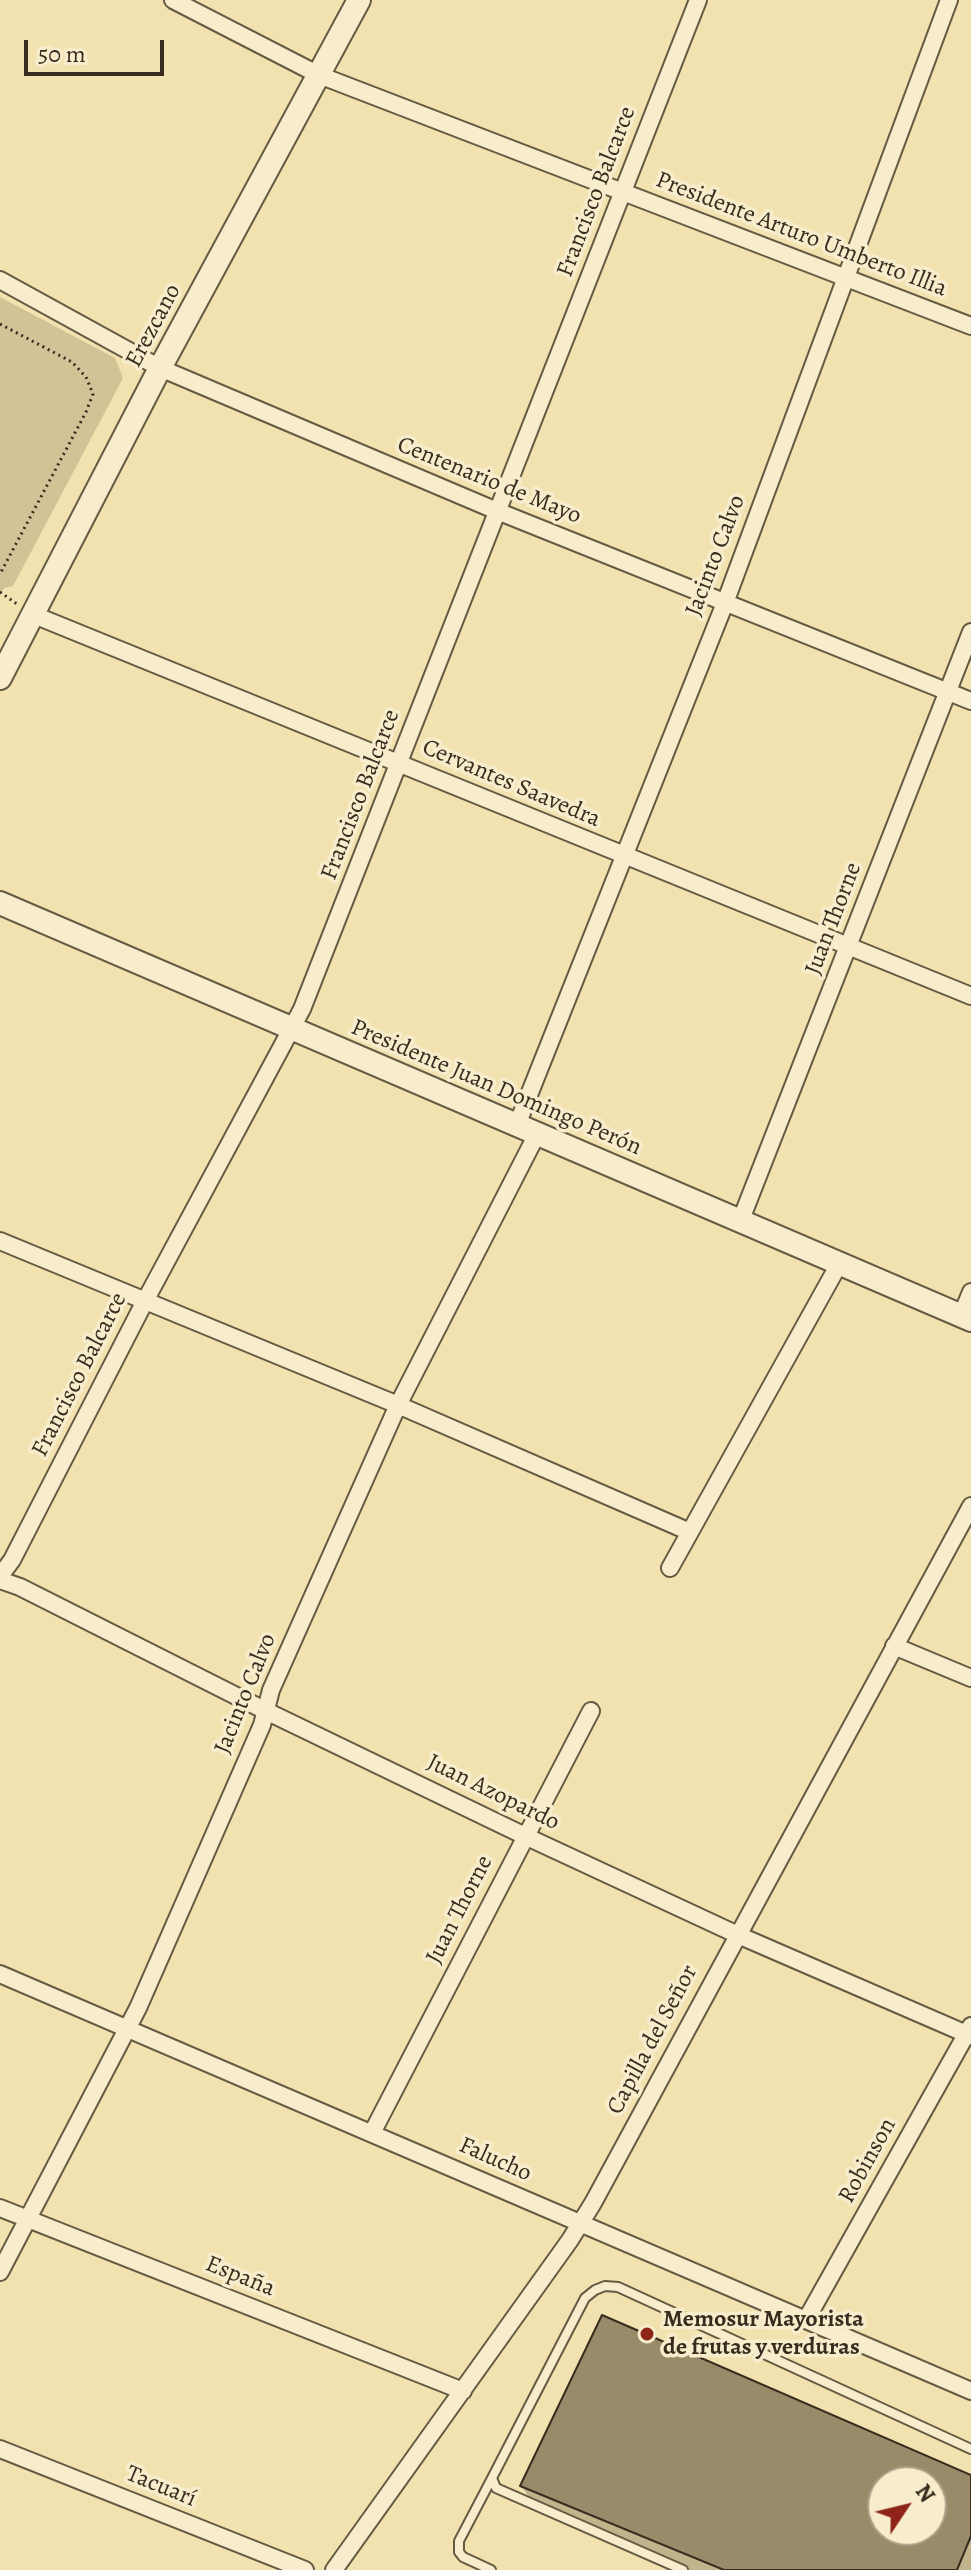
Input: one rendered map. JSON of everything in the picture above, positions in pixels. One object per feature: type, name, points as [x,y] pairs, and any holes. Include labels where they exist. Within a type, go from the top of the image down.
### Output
[{"type":"street","name":"Presidente Arturo Umberto Illia","points":[[173,0],[319,75],[971,326]]},
{"type":"street","name":"Erezcano","points":[[0,678],[160,368],[359,0]]},
{"type":"street","name":"Francisco Balcarce","points":[[0,1578],[302,1009],[698,0]]},
{"type":"street","name":"Jacinto Calvo","points":[[0,2272],[127,2027],[266,1711],[271,1690],[398,1405],[527,1129],[623,857],[725,603],[949,0]]},
{"type":"street","name":"Centenario de Mayo","points":[[0,280],[160,368],[497,511],[971,701]]},
{"type":"street","name":"Cervantes Saavedra","points":[[34,615],[971,996]]},
{"type":"street","name":"Juan Thorne","points":[[740,1222],[971,632]]},
{"type":"street","name":"Presidente Juan Domingo Perón","points":[[0,903],[966,1318]]},
{"type":"street","points":[[0,1241],[398,1405],[690,1532]]},
{"type":"street","points":[[670,1568],[839,1264]]},
{"type":"street","points":[[966,1318],[971,1292]]},
{"type":"street","name":"Capilla del Señor","points":[[334,2570],[580,2223],[971,1506]]},
{"type":"street","name":"Juan Azopardo","points":[[0,1578],[525,1836],[738,1935],[969,2032]]},
{"type":"street","points":[[894,1646],[971,1678]]},
{"type":"street","name":"Juan Thorne","points":[[372,2133],[591,1711]]},
{"type":"street","name":"Falucho","points":[[0,1974],[971,2391]]},
{"type":"street","name":"Robinson","points":[[806,2320],[969,2032]]},
{"type":"street","name":"España","points":[[0,2208],[463,2391]]},
{"type":"street","name":"Tacuarí","points":[[0,2449],[305,2570]]},
{"type":"lane","points":[[491,2570],[463,2557],[459,2552],[459,2541],[585,2298],[605,2286],[618,2287],[971,2449]]},
{"type":"lane","points":[[492,2478],[496,2488],[683,2570]]},
{"type":"path","points":[[0,324],[72,362],[86,377],[93,394],[0,574]]},
{"type":"shaded area","points":[[0,297],[115,358],[123,378],[13,586],[4,588],[0,595]]},
{"type":"building","points":[[602,2315],[971,2475],[971,2536],[957,2570],[724,2570],[520,2486]]},
{"type":"place","name":"Memosur Mayorista de frutas y verduras","points":[[647,2334]]}]
